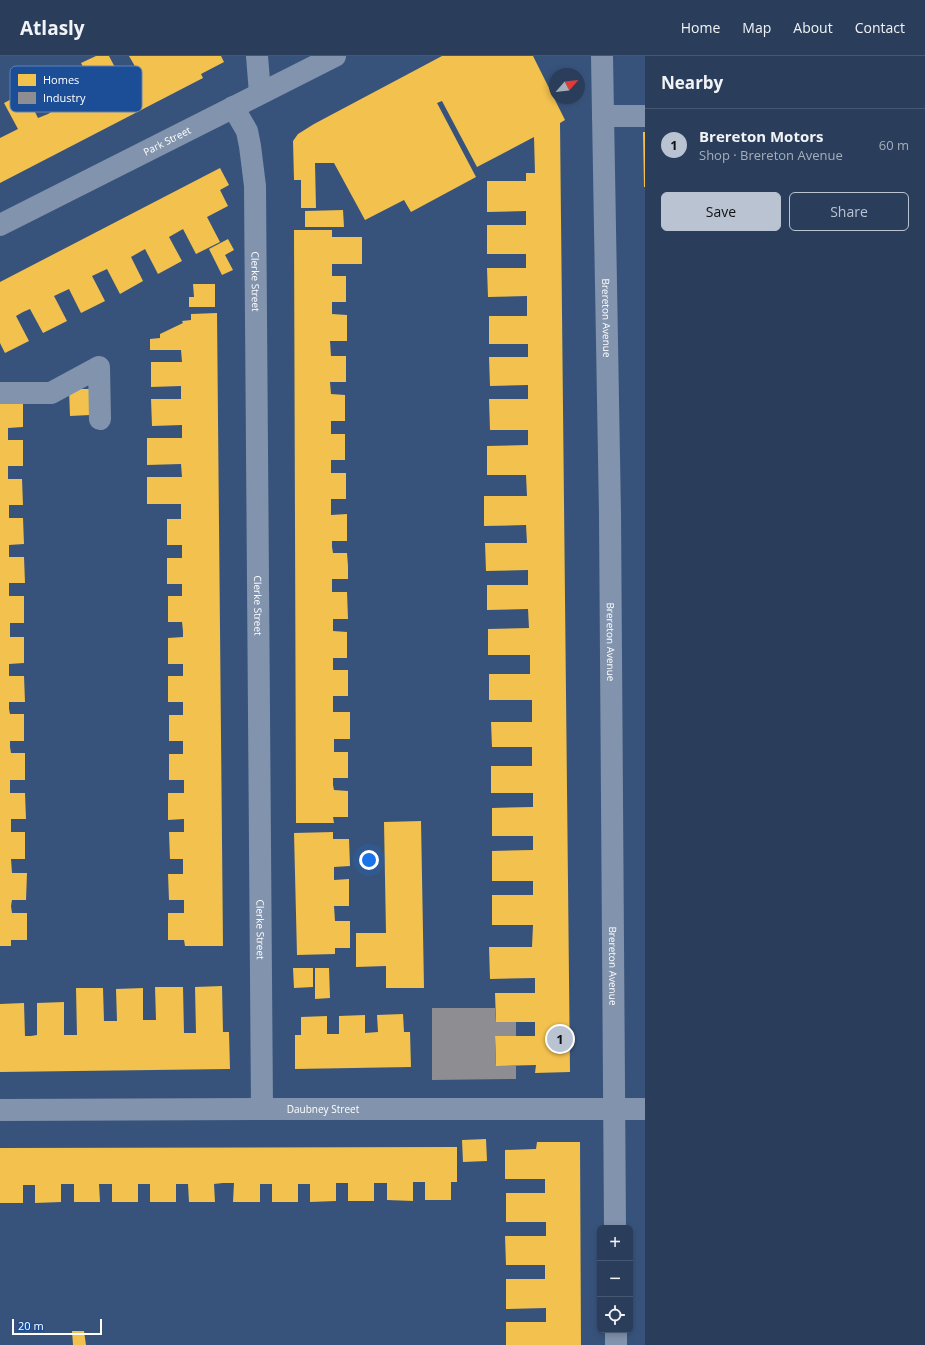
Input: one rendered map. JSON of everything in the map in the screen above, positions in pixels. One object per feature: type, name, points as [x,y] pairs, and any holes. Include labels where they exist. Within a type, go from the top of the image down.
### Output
[{"type":"street","points":[[257,56],[260,93]]},
{"type":"street","name":"Park Street","points":[[0,225],[334,56]]},
{"type":"street","name":"Brereton Avenue","points":[[602,56],[610,522],[615,1225]]},
{"type":"street","name":"Clerke Street","points":[[233,107],[247,130],[255,186],[262,1109]]},
{"type":"street","points":[[603,116],[645,116]]},
{"type":"street","points":[[0,393],[51,393],[99,367],[100,419]]},
{"type":"street","name":"Daubney Street","points":[[0,1110],[645,1109]]},
{"type":"street","points":[[616,1333],[616,1345]]},
{"type":"building: Homes","points":[[96,56],[109,56],[114,66],[83,66],[81,63]]},
{"type":"building: Homes","points":[[129,56],[221,56],[224,62],[201,74],[203,78],[142,110],[142,66],[135,66]]},
{"type":"building: Homes","points":[[442,56],[533,56],[549,88],[549,104],[557,104],[565,120],[560,123],[570,1072],[535,1073],[536,1065],[496,1066],[495,1036],[535,1036],[535,1022],[496,1022],[495,993],[535,993],[535,978],[490,979],[489,947],[532,947],[533,925],[492,925],[492,895],[533,895],[533,881],[492,881],[492,851],[533,850],[533,836],[492,836],[492,808],[533,807],[533,793],[491,793],[491,766],[532,766],[532,747],[492,747],[491,722],[532,722],[532,700],[489,700],[489,674],[530,674],[530,655],[488,655],[488,629],[529,628],[528,609],[487,610],[487,585],[528,585],[528,570],[486,571],[485,543],[527,543],[526,525],[484,526],[484,496],[527,496],[526,475],[487,475],[487,446],[528,445],[528,430],[490,430],[489,399],[528,399],[528,385],[490,386],[489,357],[528,357],[528,344],[489,344],[489,316],[527,316],[527,296],[488,297],[487,268],[526,268],[526,254],[487,254],[487,225],[526,225],[526,211],[487,212],[487,181],[526,181],[526,173],[535,173],[534,137],[477,167],[442,101],[437,103],[476,177],[411,212],[404,200],[365,220],[334,163],[315,163],[316,208],[301,208],[301,180],[294,180],[293,141],[298,134]]},
{"type":"building: Homes","points":[[10,100],[10,112],[35,112],[38,118],[51,112],[137,112],[0,183],[0,138],[18,129],[4,103]]},
{"type":"building: Homes","points":[[643,132],[645,132],[645,187],[644,187]]},
{"type":"building: Homes","points":[[220,168],[229,185],[220,190],[228,206],[207,217],[220,242],[196,254],[183,229],[169,237],[182,261],[158,274],[145,249],[131,257],[143,281],[120,294],[107,269],[92,276],[105,301],[81,313],[69,289],[54,296],[67,321],[43,333],[30,309],[23,312],[16,316],[29,341],[5,353],[0,343],[0,282]]},
{"type":"building: Homes","points":[[343,210],[344,227],[305,227],[305,211]]},
{"type":"building: Homes","points":[[294,230],[332,230],[332,237],[362,237],[362,264],[332,264],[332,276],[346,276],[346,302],[332,302],[332,314],[347,315],[347,341],[330,341],[331,356],[346,356],[346,382],[330,382],[331,394],[345,395],[345,421],[331,421],[331,434],[345,434],[345,460],[331,460],[331,473],[346,473],[346,499],[331,499],[331,515],[347,514],[347,541],[332,541],[332,547],[333,553],[347,553],[348,566],[348,579],[332,579],[332,592],[347,592],[348,619],[333,619],[333,631],[347,632],[347,658],[333,658],[333,670],[348,670],[348,696],[333,696],[333,712],[350,712],[350,739],[334,739],[334,752],[348,752],[348,778],[333,778],[334,790],[348,791],[348,817],[333,817],[334,823],[296,823]]},
{"type":"building: Homes","points":[[228,239],[234,250],[225,255],[233,270],[222,275],[209,249]]},
{"type":"building: Homes","points":[[193,284],[215,284],[215,307],[189,307],[189,297],[194,297]]},
{"type":"building: Homes","points":[[217,313],[223,946],[185,946],[184,940],[168,940],[168,913],[184,913],[184,900],[169,900],[168,874],[183,874],[183,859],[170,859],[169,832],[184,832],[184,819],[168,820],[168,793],[184,793],[184,780],[169,780],[169,754],[183,754],[183,741],[169,741],[169,715],[183,715],[183,702],[168,702],[168,676],[183,676],[183,664],[168,664],[168,638],[183,637],[183,631],[182,622],[168,622],[168,596],[182,596],[182,584],[167,584],[167,558],[182,558],[182,545],[167,545],[167,519],[181,519],[181,504],[147,504],[147,477],[182,477],[181,464],[147,465],[147,438],[182,438],[182,425],[152,426],[151,399],[181,399],[181,386],[151,387],[151,362],[182,362],[181,350],[150,350],[150,339],[160,338],[160,334],[183,323],[182,321],[191,320],[191,314]]},
{"type":"building: Homes","points":[[69,389],[89,389],[90,415],[70,416]]},
{"type":"building: Homes","points":[[0,395],[23,401],[23,427],[8,428],[8,440],[23,440],[23,466],[8,466],[8,479],[22,479],[23,505],[9,505],[9,518],[23,518],[24,544],[9,545],[9,557],[24,557],[25,583],[9,583],[9,596],[24,596],[24,623],[10,623],[10,637],[24,637],[24,663],[9,664],[9,676],[24,676],[25,702],[9,702],[9,709],[10,714],[24,714],[24,741],[10,741],[10,747],[11,753],[25,753],[25,780],[10,780],[10,793],[25,793],[26,819],[11,819],[11,832],[25,832],[25,859],[11,859],[12,873],[27,873],[26,900],[12,900],[11,906],[12,913],[27,913],[27,940],[11,940],[11,946],[0,946]]},
{"type":"building: Homes","points":[[421,821],[424,988],[386,988],[386,966],[356,967],[356,933],[386,933],[384,822]]},
{"type":"building: Homes","points":[[333,832],[333,839],[349,839],[350,866],[334,867],[334,880],[349,879],[349,906],[334,906],[335,921],[350,921],[350,948],[335,948],[335,954],[297,955],[294,833]]},
{"type":"building: Homes","points":[[293,968],[313,968],[313,987],[294,988]]},
{"type":"building: Homes","points":[[315,968],[329,968],[330,998],[315,999]]},
{"type":"building: Homes","points":[[222,986],[223,1032],[229,1032],[230,1069],[0,1072],[0,1004],[24,1003],[25,1036],[31,1036],[37,1035],[37,1003],[64,1002],[64,1035],[77,1035],[76,988],[103,988],[104,1021],[117,1021],[116,989],[143,988],[143,1020],[156,1020],[155,987],[183,987],[184,1033],[196,1033],[195,987]]},
{"type":"building: Homes","points":[[403,1014],[404,1032],[410,1032],[411,1067],[295,1069],[295,1035],[301,1035],[301,1017],[327,1016],[327,1034],[339,1034],[339,1016],[365,1015],[365,1033],[378,1032],[377,1015]]},
{"type":"building: Homes","points":[[486,1139],[487,1161],[463,1162],[462,1140]]},
{"type":"building: Homes","points":[[537,1142],[580,1142],[581,1345],[506,1345],[506,1322],[546,1322],[546,1308],[506,1309],[506,1279],[545,1279],[545,1265],[506,1265],[505,1236],[546,1236],[546,1222],[506,1222],[506,1193],[545,1193],[545,1179],[505,1179],[505,1150],[536,1149]]},
{"type":"building: Homes","points":[[457,1147],[457,1182],[451,1182],[451,1200],[425,1200],[425,1182],[413,1182],[413,1201],[387,1200],[387,1183],[374,1183],[374,1201],[348,1201],[348,1183],[336,1183],[336,1201],[310,1202],[310,1184],[298,1184],[298,1202],[272,1202],[272,1184],[260,1184],[260,1202],[233,1202],[234,1183],[223,1183],[214,1184],[215,1202],[189,1202],[188,1184],[176,1184],[176,1202],[150,1202],[150,1184],[138,1184],[138,1202],[112,1202],[112,1184],[99,1184],[100,1202],[74,1202],[74,1184],[61,1184],[61,1202],[35,1203],[35,1185],[23,1185],[23,1203],[0,1203],[0,1148]]},
{"type":"building: Homes","points":[[72,1331],[84,1331],[86,1345],[73,1345]]},
{"type":"building: Industry","points":[[432,1008],[495,1008],[496,1022],[516,1022],[516,1036],[495,1036],[496,1066],[516,1066],[516,1079],[432,1080]]},
{"type":"place","name":"Brereton Motors","points":[[560,1039]]}]
